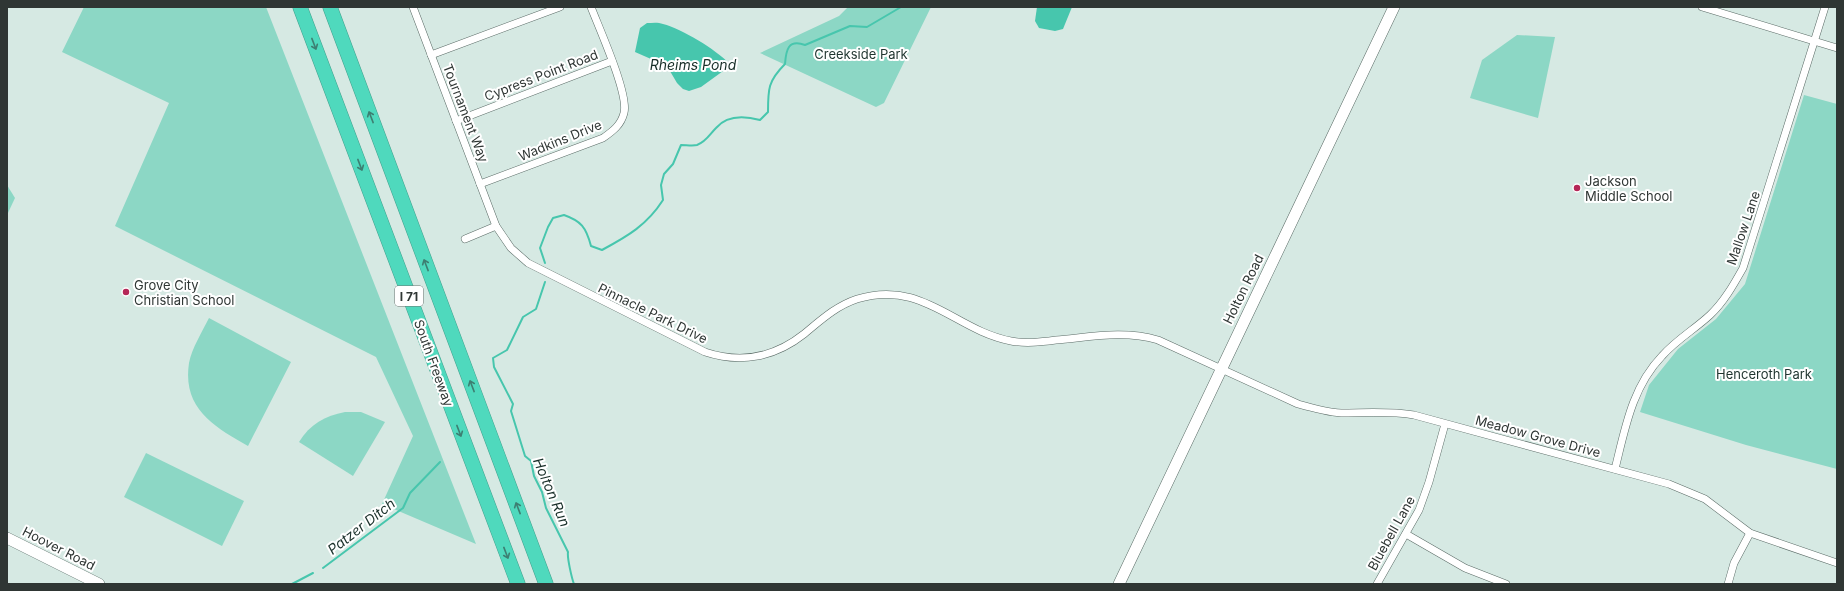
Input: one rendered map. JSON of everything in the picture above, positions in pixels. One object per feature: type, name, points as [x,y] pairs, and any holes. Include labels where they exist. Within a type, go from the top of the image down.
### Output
[{"type":"highway","name":"South Freeway","points":[[300,7],[518,584]]},
{"type":"highway","name":"South Freeway","points":[[330,7],[546,584]]},
{"type":"street","name":"Tournament Way","points":[[414,7],[496,226]]},
{"type":"street","points":[[431,55],[560,7]]},
{"type":"street","name":"Wadkins Drive","points":[[480,184],[603,138],[615,130],[625,112],[625,102],[612,61],[591,7]]},
{"type":"street","name":"Holton Road","points":[[1119,584],[1394,7]]},
{"type":"street","points":[[1702,7],[1713,9],[1837,48]]},
{"type":"street","name":"Mallow Lane","points":[[1615,469],[1631,407],[1644,379],[1661,356],[1675,342],[1711,314],[1726,296],[1743,268],[1813,41],[1825,7]]},
{"type":"street","name":"Cypress Point Road","points":[[456,121],[612,61]]},
{"type":"street","points":[[465,238],[496,226]]},
{"type":"street","name":"Pinnacle Park Drive","points":[[496,226],[511,248],[528,263],[687,345],[718,357],[733,358],[768,355],[794,342],[831,311],[844,304],[859,299],[884,295],[921,300],[988,333],[1011,341],[1034,343],[1133,334],[1158,340],[1221,369]]},
{"type":"street","name":"Meadow Grove Drive","points":[[1221,369],[1298,404],[1319,410],[1341,413],[1401,413],[1669,484],[1705,499],[1750,533],[1837,563]]},
{"type":"street","name":"Bluebell Lane","points":[[1377,584],[1406,534],[1425,496],[1445,424]]},
{"type":"street","points":[[1728,584],[1734,563],[1750,533]]},
{"type":"street","points":[[1406,534],[1464,568],[1506,584]]},
{"type":"street","name":"Hoover Road","points":[[7,538],[100,584]]},
{"type":"green space","points":[[84,7],[266,7],[476,544],[382,504],[413,436],[376,357],[115,226],[169,103],[62,52]]},
{"type":"green space","name":"Creekside Park","points":[[848,7],[931,7],[884,103],[876,107],[760,53],[839,16]]},
{"type":"green space","points":[[1517,35],[1555,37],[1538,118],[1470,98],[1482,60]]},
{"type":"green space","name":"Henceroth Park","points":[[1804,95],[1837,104],[1837,469],[1746,445],[1640,412],[1649,385],[1678,349],[1716,319],[1745,284]]},
{"type":"green space","points":[[7,185],[15,198],[7,215]]},
{"type":"green space","points":[[209,318],[291,362],[248,446],[213,424],[196,404],[191,393],[188,379],[190,357]]},
{"type":"green space","points":[[345,412],[361,412],[385,422],[353,476],[299,442],[308,430],[319,422],[331,416]]},
{"type":"green space","points":[[146,453],[244,501],[222,546],[124,497]]},
{"type":"water","points":[[1037,7],[1072,7],[1063,29],[1055,31],[1039,28],[1035,21]]},
{"type":"water","name":"Rheims Pond","points":[[647,23],[661,23],[689,35],[724,58],[730,66],[701,87],[689,91],[683,89],[677,83],[667,66],[635,52],[640,28]]},
{"type":"waterway","name":"Patzer Ditch","points":[[545,263],[540,248],[553,218],[564,215],[579,222],[585,229],[591,246],[602,250],[620,240],[644,223],[663,200],[661,185],[664,174],[673,164],[681,145],[700,144],[725,121],[742,117],[760,120],[768,112],[770,86],[775,75],[785,64],[787,50],[791,45],[795,43],[805,45],[850,26],[867,27],[901,7]]},
{"type":"waterway","name":"Patzer Ditch","points":[[545,282],[536,309],[523,317],[507,350],[493,358],[494,367],[513,404],[511,411],[525,456],[531,461],[534,476],[542,492],[546,508],[568,552],[574,584]]},
{"type":"waterway","name":"Patzer Ditch","points":[[323,568],[403,508],[410,493],[440,462]]},
{"type":"waterway","name":"Patzer Ditch","points":[[292,584],[313,573]]},
{"type":"place","name":"Jackson Middle School","points":[[1577,188]]},
{"type":"place","name":"Grove City Christian School","points":[[126,292]]},
{"type":"water label","name":"Holton Run","points":[[552,492]]}]
